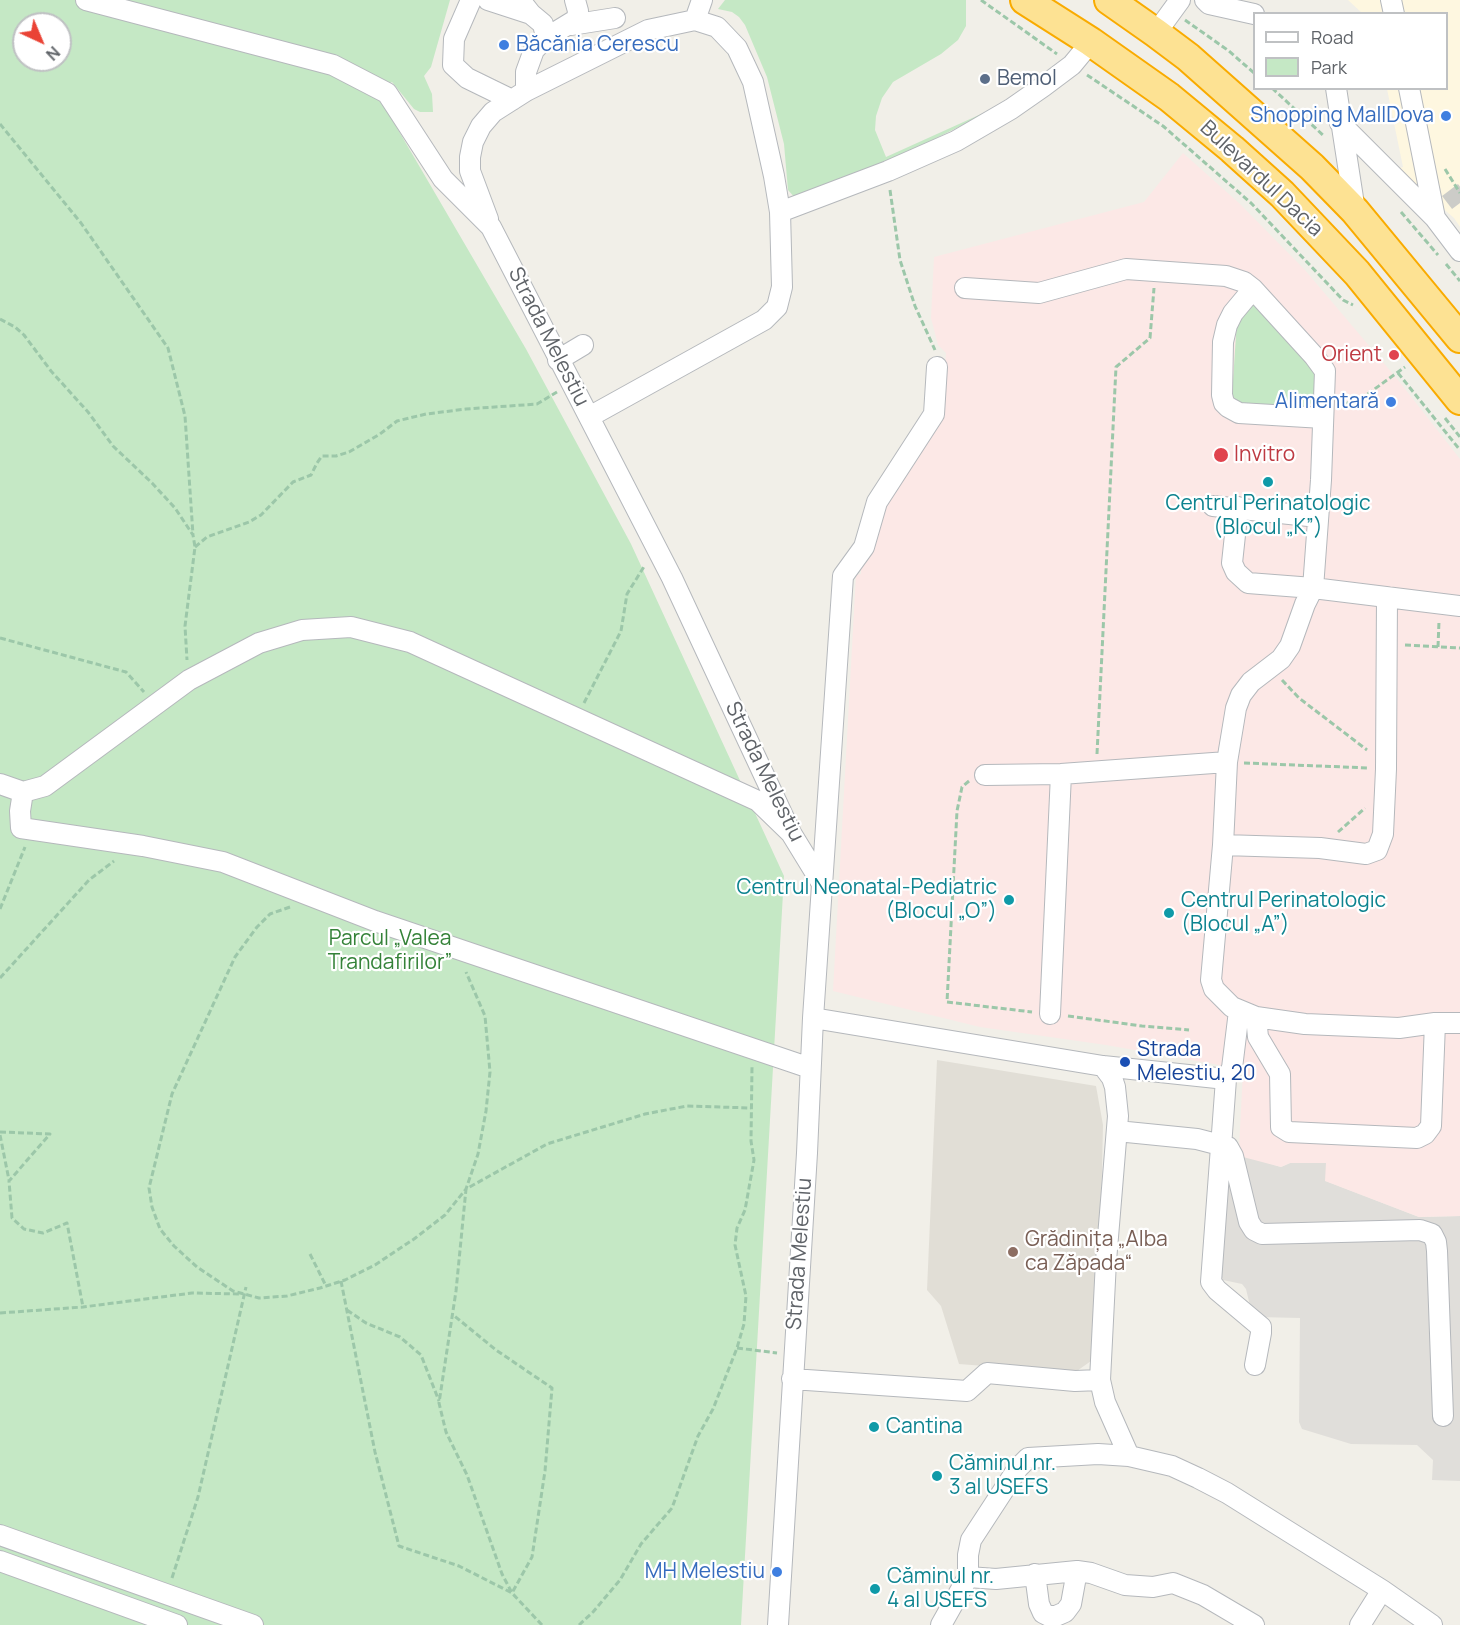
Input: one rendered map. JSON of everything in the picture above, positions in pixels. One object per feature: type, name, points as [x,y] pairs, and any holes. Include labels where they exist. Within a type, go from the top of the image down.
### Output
[{"type":"highway","name":"Bulevardul Dacia","points":[[1024,0],[1169,97],[1282,194],[1357,273],[1452,408]]},
{"type":"highway","name":"Bulevardul Dacia","points":[[1120,3],[1170,15],[1272,130],[1355,211],[1460,338]]},
{"type":"street","name":"Strada Melestiu","points":[[86,0],[333,65],[387,93],[443,179],[491,227],[657,549],[791,832],[821,882]]},
{"type":"street","points":[[471,0],[454,39],[453,65],[467,78],[519,95]]},
{"type":"street","points":[[488,0],[526,7],[543,24],[546,38]]},
{"type":"street","points":[[519,95],[534,50],[546,38],[578,19],[574,0]]},
{"type":"street","points":[[694,20],[702,0]]},
{"type":"street","points":[[1204,0],[1209,4],[1253,15]]},
{"type":"street","points":[[571,25],[615,18]]},
{"type":"street","points":[[491,227],[470,171],[470,157],[473,142],[481,126],[493,112],[519,95],[648,30],[694,20],[717,27],[737,48],[753,82],[780,212],[782,287],[777,307],[764,320],[589,417]]},
{"type":"street","points":[[780,212],[888,171],[956,141],[1011,110],[1072,65],[1090,42]]},
{"type":"street","points":[[1336,90],[1355,211]]},
{"type":"street","points":[[1409,90],[1436,218]]},
{"type":"street","points":[[1340,123],[1436,218],[1460,251]]},
{"type":"street","points":[[965,288],[1040,292],[1126,269],[1226,276],[1244,282],[1253,289],[1325,371],[1312,588],[1290,646],[1281,659],[1251,682],[1241,695],[1236,708],[1227,762],[1223,845],[1211,980],[1220,996],[1247,1014],[1305,1024],[1399,1028],[1435,1023],[1460,1023]]},
{"type":"street","points":[[1253,289],[1233,313],[1227,325],[1223,342],[1222,395],[1224,403],[1239,413],[1323,418]]},
{"type":"street","points":[[558,360],[583,345]]},
{"type":"street","name":"Strada Melestiu","points":[[778,1625],[821,882],[843,576],[864,547],[877,502],[934,414],[937,367]]},
{"type":"street","points":[[1213,506],[1318,517]]},
{"type":"street","points":[[1239,507],[1232,563],[1241,580],[1248,584],[1312,588],[1460,606]]},
{"type":"street","points":[[1223,845],[1320,848],[1366,854],[1377,850],[1383,834],[1386,769],[1387,597]]},
{"type":"street","points":[[0,784],[23,792],[45,786],[189,680],[259,643],[302,630],[351,627],[410,642],[758,801],[791,832]]},
{"type":"street","points":[[985,775],[1060,774],[1227,762]]},
{"type":"street","points":[[1050,1014],[1060,774]]},
{"type":"street","points":[[23,792],[20,811],[21,828],[143,846],[223,862],[454,949],[810,1068]]},
{"type":"street","points":[[1247,1014],[1280,1074],[1281,1127],[1289,1132],[1417,1138],[1425,1134],[1431,1126],[1435,1023]]},
{"type":"street","points":[[1247,1014],[1232,1068],[1226,1078],[1212,1282],[1217,1290],[1261,1327],[1255,1365]]},
{"type":"street","points":[[813,1018],[1103,1066],[1226,1078]]},
{"type":"street","points":[[1103,1066],[1112,1078],[1115,1087],[1118,1116],[1106,1261],[1100,1380],[1105,1402],[1129,1456]]},
{"type":"street","points":[[1117,1131],[1197,1139],[1228,1147],[1232,1151],[1249,1222],[1254,1230],[1262,1234],[1420,1230],[1432,1234],[1437,1251],[1443,1416]]},
{"type":"street","points":[[792,1379],[967,1391],[987,1373],[1075,1381],[1100,1380]]},
{"type":"street","points":[[941,1625],[968,1577],[971,1540],[1018,1468],[1028,1458],[1098,1454],[1129,1456],[1172,1466],[1217,1488],[1382,1590],[1432,1625]]},
{"type":"street","points":[[0,1534],[253,1625]]},
{"type":"street","points":[[0,1562],[177,1625]]},
{"type":"street","points":[[968,1577],[996,1579],[1077,1571],[1105,1577],[1115,1583],[1125,1585],[1153,1587],[1173,1583],[1203,1595],[1248,1624]]},
{"type":"street","points":[[1035,1574],[1039,1604],[1043,1613],[1056,1616],[1065,1612],[1071,1604],[1077,1571]]},
{"type":"street","points":[[1360,1625],[1382,1590]]},
{"type":"path","points":[[981,0],[1163,126],[1251,203],[1343,300],[1362,310]]},
{"type":"path","points":[[1170,15],[1229,51],[1253,72]]},
{"type":"path","points":[[0,124],[81,223],[168,348],[185,416],[195,547],[185,626],[189,680]]},
{"type":"path","points":[[888,171],[900,260],[915,306],[935,351],[937,367]]},
{"type":"path","points":[[1096,772],[1116,367],[1150,338],[1156,271]]},
{"type":"path","points":[[0,319],[24,335],[113,446],[175,508],[193,535]]},
{"type":"path","points":[[1358,401],[1409,364]]},
{"type":"path","points":[[1398,373],[1460,450]]},
{"type":"path","points":[[195,547],[207,537],[249,522],[261,515],[293,482],[311,475],[322,456],[336,456],[349,452],[397,422],[426,414],[537,404],[571,384]]},
{"type":"path","points":[[1452,408],[1460,437]]},
{"type":"path","points":[[576,718],[621,631],[627,594],[657,549]]},
{"type":"path","points":[[1438,647],[1440,604]]},
{"type":"path","points":[[0,638],[126,672],[156,704]]},
{"type":"path","points":[[1387,644],[1460,648]]},
{"type":"path","points":[[1270,668],[1299,698],[1376,757],[1386,769]]},
{"type":"path","points":[[1227,762],[1386,769]]},
{"type":"path","points":[[947,1002],[958,799],[966,782],[985,775]]},
{"type":"path","points":[[1320,848],[1384,791]]},
{"type":"path","points":[[0,909],[31,830]]},
{"type":"path","points":[[0,978],[89,880],[121,856],[143,846]]},
{"type":"path","points":[[314,897],[270,914],[257,927],[235,957],[172,1094],[149,1188],[152,1207],[160,1229],[174,1246],[197,1267],[233,1291],[259,1298],[287,1296],[341,1281],[375,1265],[414,1239],[445,1215],[465,1189],[547,1144],[645,1114],[687,1106],[752,1108]]},
{"type":"path","points":[[439,1403],[462,1237],[465,1189],[478,1154],[490,1072],[485,1016],[454,949]]},
{"type":"path","points":[[579,1625],[620,1580],[641,1544],[672,1508],[698,1436],[712,1410],[737,1348],[744,1324],[746,1296],[735,1245],[737,1228],[745,1210],[754,1160],[751,1141],[752,1063]]},
{"type":"path","points":[[9,1181],[50,1134],[0,1133],[9,1181],[12,1218],[24,1229],[44,1233],[67,1223],[83,1307]]},
{"type":"path","points":[[0,1169],[6,1164]]},
{"type":"path","points":[[309,1254],[326,1286]]},
{"type":"path","points":[[341,1281],[375,1452],[399,1546],[459,1566],[512,1593]]},
{"type":"path","points":[[167,1594],[198,1497],[246,1287]]},
{"type":"path","points":[[0,1313],[83,1307],[192,1293],[244,1294]]},
{"type":"path","points":[[347,1310],[366,1323],[400,1337],[421,1355],[439,1403],[446,1432],[467,1475],[502,1574],[512,1593],[542,1625]]},
{"type":"path","points":[[452,1314],[496,1350],[552,1388],[545,1471],[532,1557],[512,1593]]},
{"type":"path","points":[[737,1348],[793,1355]]},
{"type":"shaded area","name":"Shopping MallDova","points":[[1348,0],[1460,0],[1460,227],[1454,218],[1397,169],[1403,167],[1387,90],[1448,90],[1448,12],[1361,12]]},
{"type":"shaded area","points":[[1183,153],[1239,203],[1305,270],[1398,380],[1460,459],[1460,1216],[1419,1217],[1325,1181],[1326,1163],[1290,1163],[1281,1167],[1243,1157],[1239,1148],[1243,1071],[1106,1045],[980,1027],[833,991],[856,575],[861,574],[861,568],[873,551],[886,501],[942,414],[946,353],[938,345],[931,318],[934,257],[1144,202]]},
{"type":"shaded area","name":"Grădinița „Alba ca Zăpada“","points":[[937,1060],[1096,1086],[1103,1125],[1101,1214],[1091,1361],[1074,1373],[959,1364],[941,1306],[927,1290]]},
{"type":"shaded area","points":[[1242,1155],[1281,1167],[1290,1163],[1326,1163],[1326,1181],[1419,1217],[1460,1216],[1460,1481],[1432,1480],[1433,1460],[1417,1445],[1351,1444],[1302,1429],[1299,1422],[1300,1318],[1257,1317],[1252,1314],[1246,1289],[1242,1284],[1223,1280],[1220,1273],[1228,1156]]},
{"type":"green space","name":"Parcul „Valea Trandafirilor”","points":[[0,0],[450,0],[431,67],[424,76],[432,94],[433,112],[420,112],[414,109],[392,82],[376,92],[526,349],[631,544],[784,876],[741,1625],[0,1625]]},
{"type":"green space","points":[[725,0],[966,0],[966,26],[958,40],[941,54],[893,82],[882,98],[876,116],[875,130],[886,157],[1021,96],[884,164],[796,199],[788,190],[784,144],[767,77],[745,25],[732,12],[718,9]]},
{"type":"green space","points":[[1260,304],[1317,368],[1315,401],[1306,406],[1243,405],[1232,396],[1237,320],[1250,305]]},
{"type":"tunnel","points":[[1450,190],[1460,203]]},
{"type":"place","name":"Băcănia Cerescu","points":[[504,45]]},
{"type":"place","name":"Bemol","points":[[985,79]]},
{"type":"place","name":"Shopping MallDova","points":[[1446,116]]},
{"type":"place","name":"Orient","points":[[1394,355]]},
{"type":"place","name":"Alimentară","points":[[1391,402]]},
{"type":"place","name":"Invitro","points":[[1221,455]]},
{"type":"place","name":"Centrul Perinatologic (Blocul „K”)","points":[[1268,482]]},
{"type":"place","name":"Centrul Neonatal-Pediatric (Blocul „O”)","points":[[1009,900]]},
{"type":"place","name":"Centrul Perinatologic (Blocul „A”)","points":[[1169,913]]},
{"type":"place","name":"Strada Melestiu, 20","points":[[1125,1062]]},
{"type":"place","name":"Grădinița „Alba ca Zăpada“","points":[[1013,1252]]},
{"type":"place","name":"Cantina","points":[[874,1427]]},
{"type":"place","name":"Căminul nr. 3 al USEFS","points":[[937,1476]]},
{"type":"place","name":"MH Melestiu","points":[[777,1572]]},
{"type":"place","name":"Căminul nr. 4 al USEFS","points":[[875,1589]]}]
